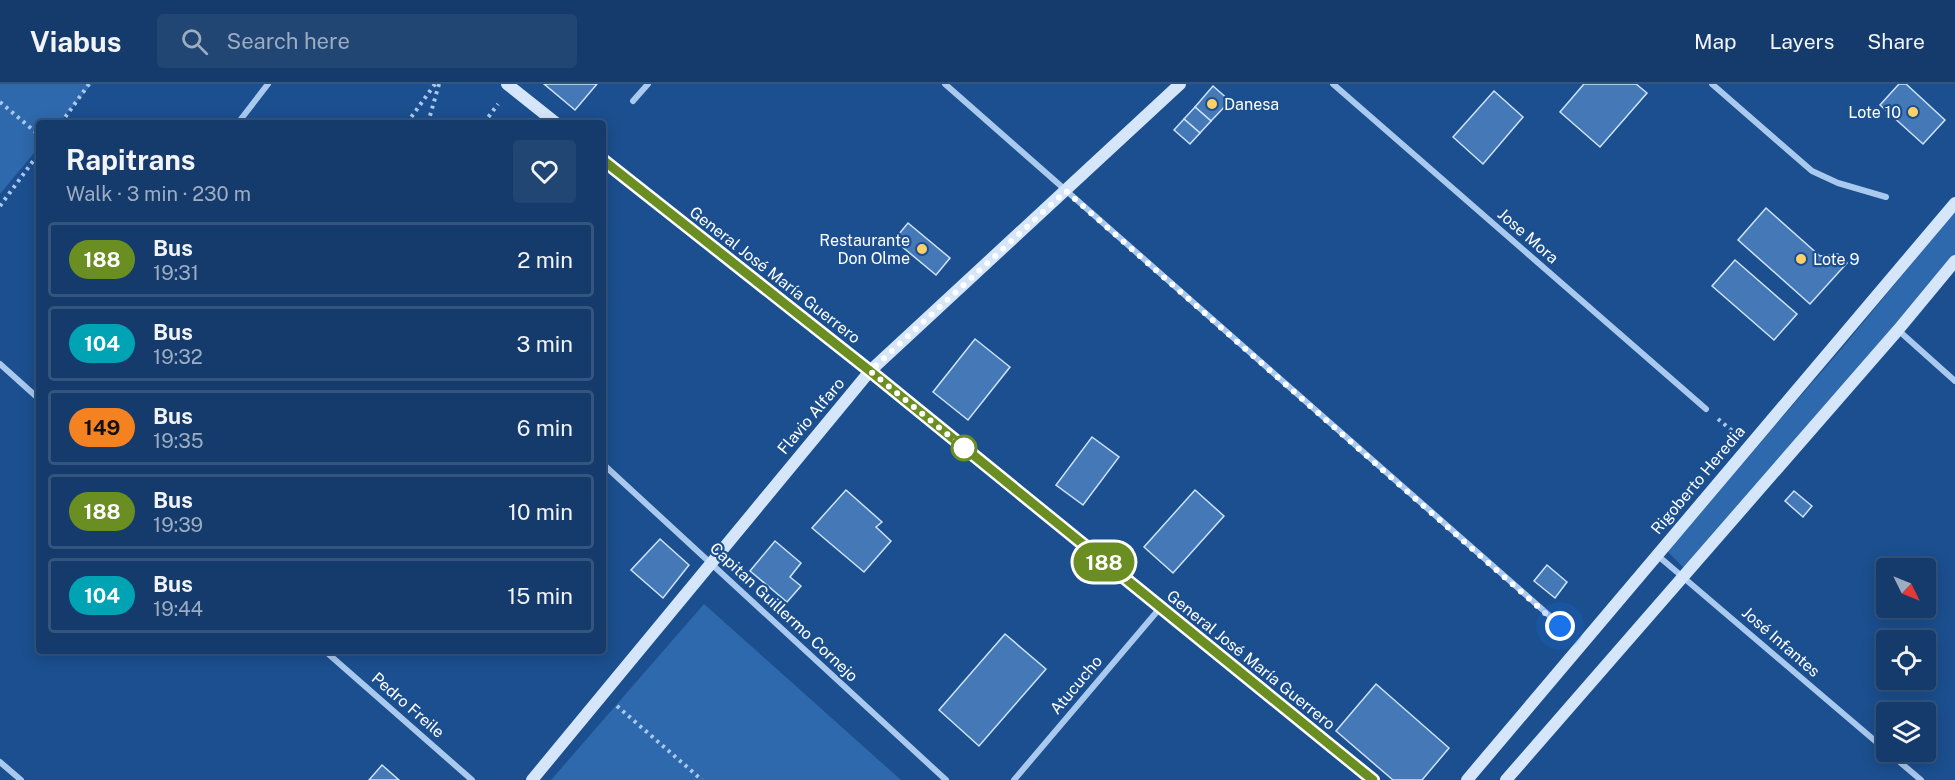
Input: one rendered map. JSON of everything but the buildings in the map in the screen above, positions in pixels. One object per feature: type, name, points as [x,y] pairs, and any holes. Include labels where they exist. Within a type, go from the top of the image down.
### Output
[{"type":"street","points":[[240,120],[268,84]]},
{"type":"street","points":[[507,84],[552,120]]},
{"type":"street","points":[[633,101],[648,84]]},
{"type":"street","points":[[945,84],[1560,626]]},
{"type":"street","name":"Flavio Alfaro","points":[[532,780],[870,371],[1180,84]]},
{"type":"street","name":"Jose Mora","points":[[1333,84],[1706,409]]},
{"type":"street","points":[[1712,84],[1812,171],[1838,183],[1886,197]]},
{"type":"street","name":"General José María Guerrero","points":[[606,162],[870,371],[1373,780]]},
{"type":"street","name":"Rigoberto Heredia","points":[[1467,780],[1955,202]]},
{"type":"street","points":[[1506,780],[1898,330],[1955,261]]},
{"type":"street","points":[[1898,330],[1955,381]]},
{"type":"street","points":[[0,364],[36,396]]},
{"type":"street","name":"Capitan Guillermo Cornejo","points":[[606,467],[946,780]]},
{"type":"street","name":"José Infantes","points":[[1657,555],[1876,742]]},
{"type":"street","name":"Atucucho","points":[[1014,780],[1160,608]]},
{"type":"street","name":"Pedro Freile","points":[[328,654],[472,780]]},
{"type":"street","points":[[0,762],[21,780]]},
{"type":"street","name":"José Infantes","points":[[1900,762],[1921,780]]},
{"type":"path","points":[[63,120],[89,84]]},
{"type":"path","points":[[409,120],[437,84]]},
{"type":"path","points":[[429,120],[437,84]]},
{"type":"path","points":[[0,102],[36,132]]},
{"type":"path","points":[[484,120],[488,118]]},
{"type":"path","points":[[0,206],[36,157]]},
{"type":"path","points":[[603,694],[702,780]]},
{"type":"shaded area","points":[[0,84],[92,84],[62,120],[36,120],[36,151],[0,194]]},
{"type":"shaded area","points":[[1955,211],[1955,256],[1685,569],[1667,551],[1843,347]]},
{"type":"shaded area","points":[[704,604],[901,780],[551,780]]},
{"type":"bus line","name":"188","points":[[606,162],[870,371],[1373,780]]},
{"type":"place","name":"Danesa","points":[[1212,104]]},
{"type":"place","name":"Lote 10","points":[[1913,112]]},
{"type":"place","name":"Restaurante Don Olme","points":[[922,249]]},
{"type":"place","name":"Lote 9","points":[[1801,259]]},
{"type":"route","points":[[964,448],[870,371],[1066,191],[1560,626]]}]
